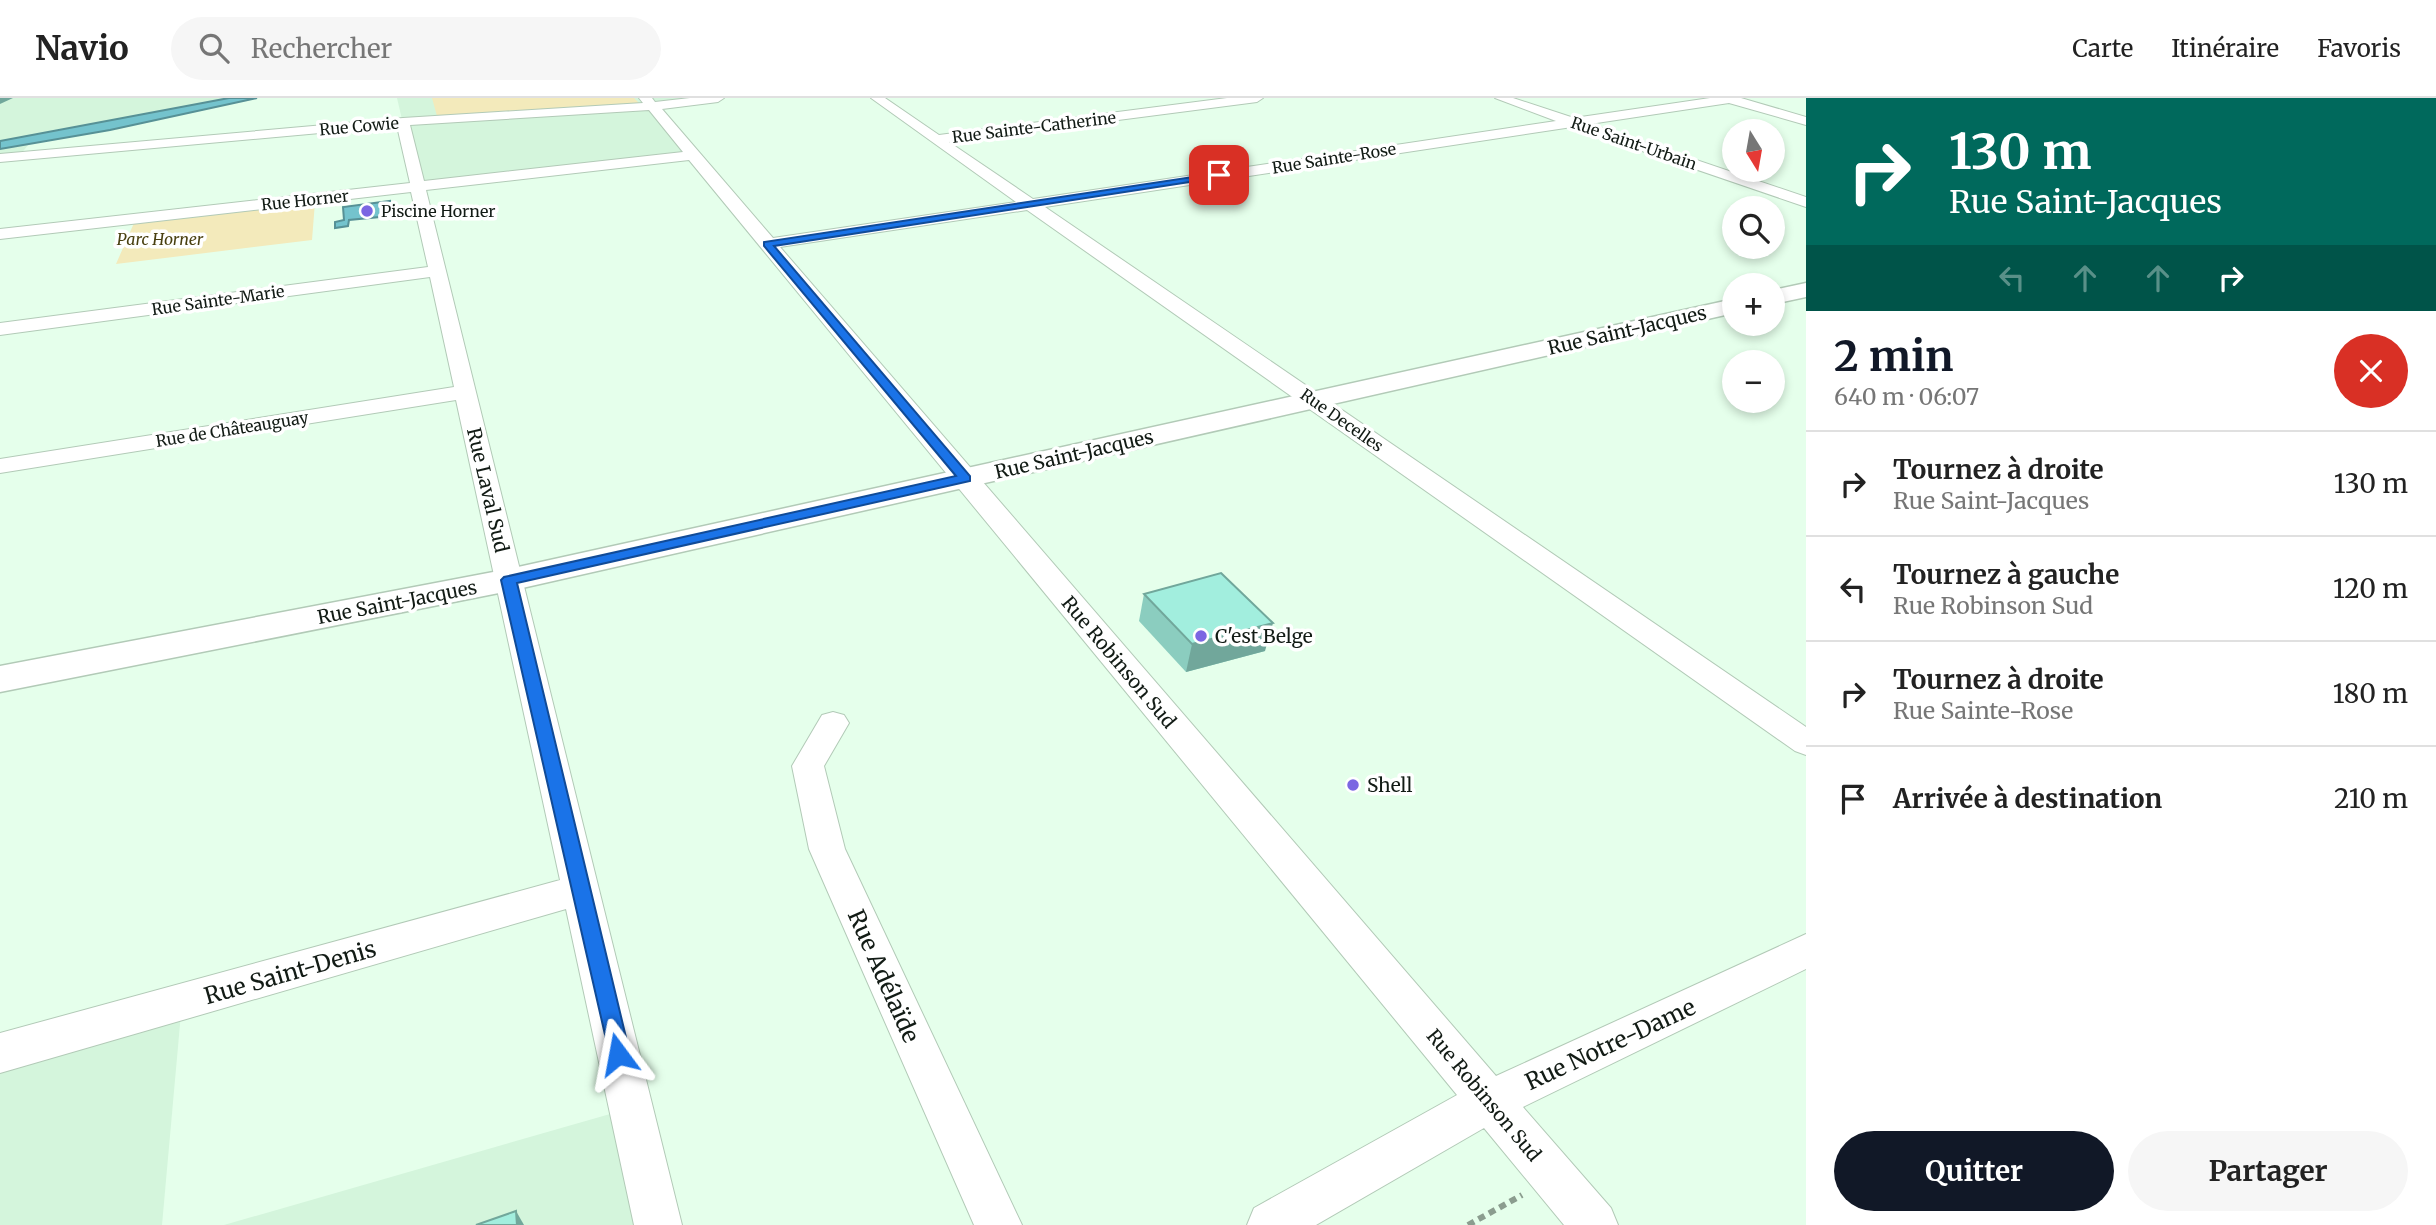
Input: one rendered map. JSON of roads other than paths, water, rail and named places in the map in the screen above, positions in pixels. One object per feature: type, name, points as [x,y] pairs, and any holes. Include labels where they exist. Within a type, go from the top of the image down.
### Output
[{"type":"main road","points":[[1785,294],[1806,290]]},
{"type":"main road","name":"Rue Saint-Jacques","points":[[0,680],[509,580],[1722,309]]},
{"type":"street","name":"Rue Cowie","points":[[0,158],[402,122],[718,98]]},
{"type":"street","name":"Rue Decelles","points":[[877,98],[1806,743]]},
{"type":"street","name":"Rue Sainte-Catherine","points":[[937,139],[1257,98]]},
{"type":"street","name":"Rue Saint-Urbain","points":[[1501,98],[1806,202]]},
{"type":"street","name":"Rue Sainte-Rose","points":[[767,244],[1730,98]]},
{"type":"street","points":[[1730,98],[1806,121]]},
{"type":"street","name":"Rue Robinson Sud","points":[[648,102],[1594,1225]]},
{"type":"street","name":"Rue Laval Sud","points":[[402,122],[658,1225]]},
{"type":"street","name":"Rue Horner","points":[[0,234],[692,155]]},
{"type":"street","name":"Rue Sainte-Marie","points":[[0,329],[437,271]]},
{"type":"street","name":"Rue de Châteauguay","points":[[0,467],[465,392]]},
{"type":"street","name":"Rue Adélaïde","points":[[833,723],[808,766],[827,849],[998,1225]]},
{"type":"street","name":"Rue Saint-Denis","points":[[0,1053],[580,890]]},
{"type":"street","name":"Rue Notre-Dame","points":[[1271,1225],[1489,1101],[1806,951]]},
{"type":"water","points":[[229,98],[257,98],[110,130],[0,149],[0,141]]},
{"type":"water","name":"Piscine Horner","points":[[390,201],[390,216],[349,220],[348,226],[335,228],[335,222],[344,220],[343,207]]},
{"type":"place","name":"Piscine Horner","points":[[367,211]]},
{"type":"place","name":"C'est Belge","points":[[1201,636]]},
{"type":"place","name":"Shell","points":[[1353,785]]},
{"type":"park label","name":"Parc Horner","points":[[160,239]]}]
